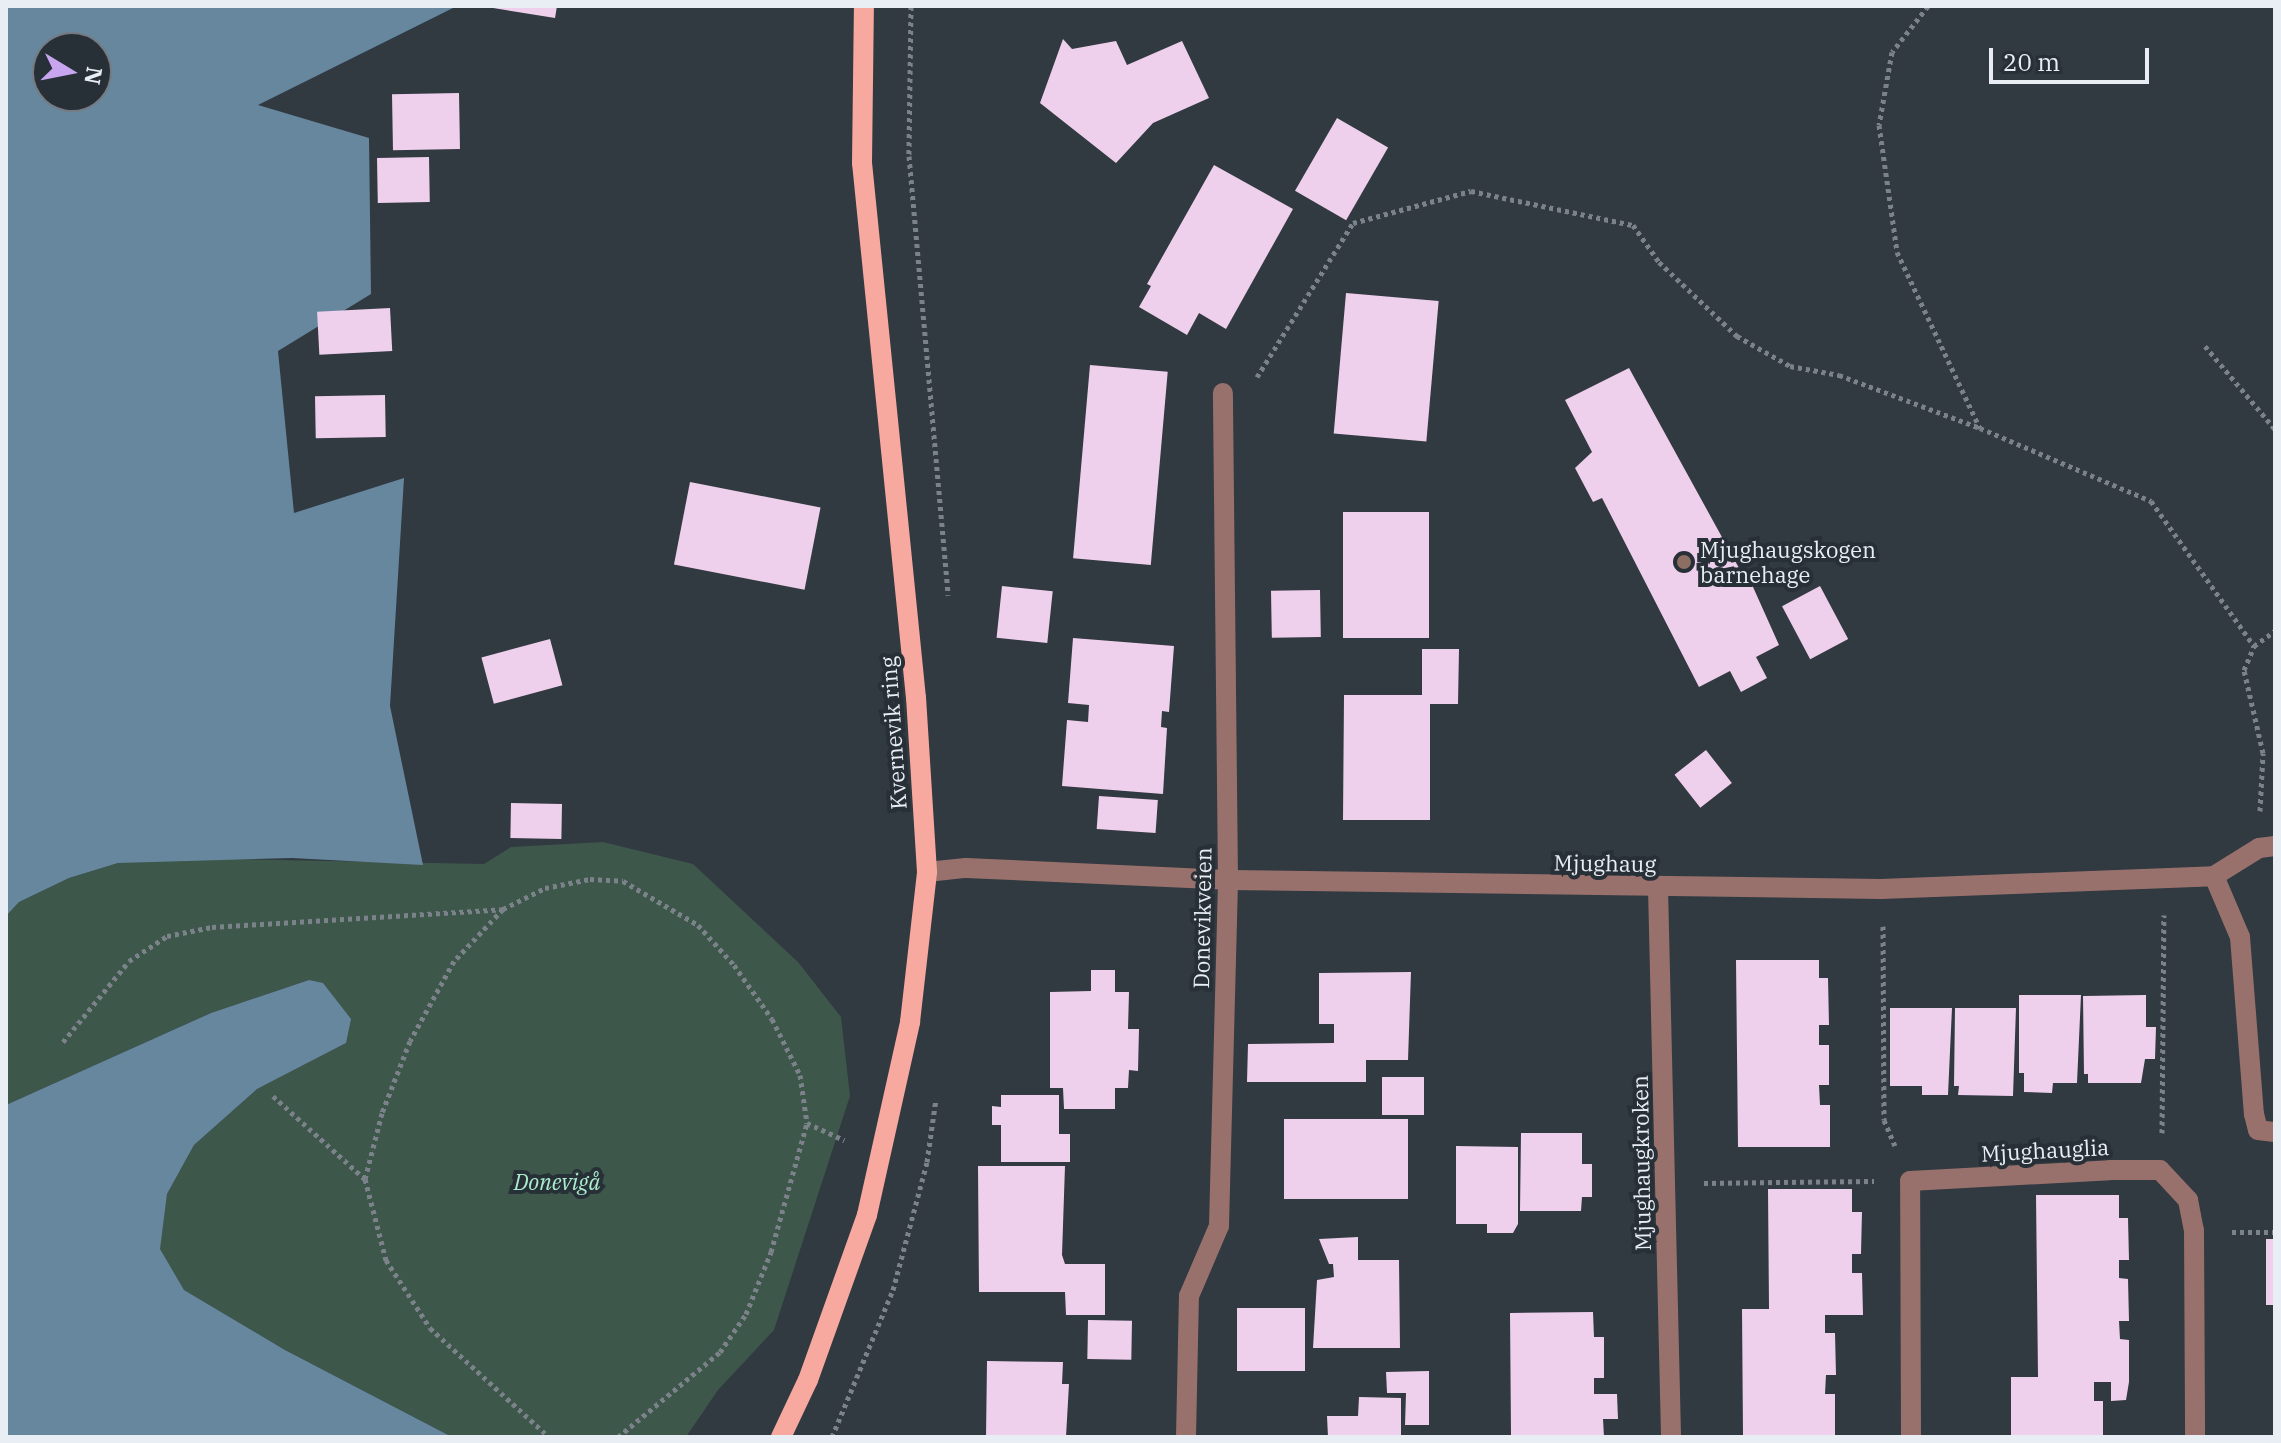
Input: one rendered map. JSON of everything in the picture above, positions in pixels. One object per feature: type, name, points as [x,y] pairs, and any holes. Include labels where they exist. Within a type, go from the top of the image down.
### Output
[{"type":"main road","name":"Kvernevik ring","points":[[781,1437],[808,1380],[867,1215],[910,1022],[927,872],[916,698],[862,163],[864,6]]},
{"type":"street","name":"Donevikveien","points":[[1186,1437],[1189,1296],[1219,1226],[1228,880],[1223,393]]},
{"type":"street","name":"Mjughaug","points":[[927,872],[966,868],[1228,880],[1881,889],[2214,876],[2267,847]]},
{"type":"street","points":[[2214,876],[2240,937],[2254,1114],[2258,1130],[2275,1132]]},
{"type":"street","name":"Mjughaugkroken","points":[[1658,888],[1671,1437]]},
{"type":"street","points":[[2160,1170],[2188,1200],[2194,1230],[2195,1437]]},
{"type":"street","name":"Mjughauglia","points":[[1910,1181],[2160,1170]]},
{"type":"street","points":[[1910,1181],[1911,1437]]},
{"type":"path","points":[[911,6],[909,156],[945,553]]},
{"type":"path","points":[[1928,6],[1892,52],[1879,125],[1897,252],[1980,428]]},
{"type":"path","points":[[1222,432],[1353,223],[1471,191],[1633,225],[1659,262],[1737,336],[1790,366],[1839,375],[1980,428],[2151,501],[2254,646]]},
{"type":"path","points":[[2205,346],[2275,429]]},
{"type":"path","points":[[2267,847],[2263,753],[2244,670],[2254,646],[2275,631]]},
{"type":"path","points":[[549,1437],[430,1328],[386,1260],[365,1179],[382,1113],[410,1041],[454,961],[503,909],[545,888],[590,879],[623,881],[669,904],[698,925],[734,965],[772,1019],[800,1075],[807,1123],[771,1252],[746,1314],[720,1352],[618,1437]]},
{"type":"path","points":[[2160,1170],[2164,879]]},
{"type":"path","points":[[1665,1183],[1910,1181],[1884,1120],[1881,889]]},
{"type":"path","points":[[63,1042],[129,961],[167,936],[212,927],[503,909]]},
{"type":"path","points":[[273,1096],[365,1179]]},
{"type":"path","points":[[807,1123],[844,1140]]},
{"type":"green space","name":"Donevigå","points":[[603,842],[693,864],[798,962],[841,1017],[850,1096],[774,1330],[718,1390],[686,1437],[452,1437],[285,1350],[184,1290],[159,1249],[167,1194],[194,1145],[257,1089],[346,1043],[309,980],[211,1013],[6,1105],[6,916],[19,902],[69,878],[118,863],[180,858],[484,864],[511,847]]},
{"type":"water","points":[[6,6],[457,6],[258,105],[369,138],[371,294],[278,351],[294,513],[404,478],[390,706],[423,865],[292,858],[118,863],[69,878],[19,902],[6,916]]},
{"type":"water","points":[[309,980],[323,983],[351,1019],[346,1043],[257,1089],[194,1145],[167,1194],[160,1249],[184,1290],[285,1350],[452,1437],[6,1437],[6,1105],[211,1013]]},
{"type":"building","points":[[481,6],[557,6],[555,18]]},
{"type":"building","points":[[1063,39],[1072,49],[1116,41],[1127,65],[1182,41],[1209,98],[1153,123],[1116,163],[1040,103]]},
{"type":"building","points":[[459,93],[460,149],[393,150],[392,94]]},
{"type":"building","points":[[1337,118],[1388,148],[1346,220],[1295,191]]},
{"type":"building","points":[[429,157],[430,202],[378,203],[377,158]]},
{"type":"building","points":[[1214,165],[1293,209],[1226,329],[1199,313],[1187,335],[1139,307],[1151,286],[1147,284]]},
{"type":"building","points":[[1346,293],[1439,301],[1426,442],[1334,433]]},
{"type":"building","points":[[390,308],[392,351],[319,355],[317,312]]},
{"type":"building","points":[[1090,365],[1168,372],[1151,565],[1073,558]]},
{"type":"building","points":[[1629,368],[1745,579],[1749,578],[1779,645],[1756,657],[1767,678],[1741,692],[1730,671],[1699,687],[1602,498],[1593,502],[1575,468],[1592,452],[1565,400]]},
{"type":"building","points":[[385,395],[386,437],[316,438],[315,396]]},
{"type":"building","points":[[690,482],[821,507],[805,590],[674,564]]},
{"type":"building","points":[[1343,512],[1429,512],[1429,638],[1343,638]]},
{"type":"building","points":[[1002,586],[1053,591],[1047,643],[997,638]]},
{"type":"building","points":[[1820,586],[1848,639],[1810,659],[1782,606]]},
{"type":"building","points":[[1320,590],[1321,637],[1272,638],[1271,591]]},
{"type":"building","points":[[1073,638],[1174,646],[1169,712],[1162,711],[1161,727],[1167,728],[1163,794],[1062,786],[1067,720],[1088,722],[1089,705],[1068,703]]},
{"type":"building","points":[[550,639],[562,685],[494,704],[481,657]]},
{"type":"building","points":[[1422,649],[1459,649],[1458,704],[1430,704],[1430,820],[1343,820],[1344,695],[1422,695]]},
{"type":"building","points":[[1706,750],[1732,783],[1700,808],[1674,775]]},
{"type":"building","points":[[1099,796],[1158,800],[1156,833],[1097,829]]},
{"type":"building","points":[[511,803],[562,804],[561,839],[510,838]]},
{"type":"building","points":[[1736,960],[1819,960],[1819,978],[1828,978],[1829,1025],[1819,1025],[1819,1045],[1829,1045],[1829,1085],[1819,1085],[1820,1105],[1830,1105],[1830,1147],[1738,1147]]},
{"type":"building","points":[[1091,970],[1115,970],[1115,992],[1129,992],[1128,1029],[1139,1029],[1138,1071],[1129,1070],[1128,1088],[1115,1088],[1115,1109],[1064,1109],[1063,1088],[1050,1088],[1050,992],[1091,991]]},
{"type":"building","points":[[1411,972],[1408,1060],[1366,1060],[1366,1082],[1247,1082],[1248,1044],[1334,1043],[1334,1024],[1319,1024],[1319,973]]},
{"type":"building","points":[[2019,995],[2081,995],[2077,1083],[2053,1083],[2052,1093],[2024,1092],[2024,1073],[2019,1073]]},
{"type":"building","points":[[2146,995],[2146,1027],[2156,1027],[2155,1059],[2145,1059],[2141,1083],[2088,1083],[2088,1074],[2084,1074],[2083,996]]},
{"type":"building","points":[[1890,1008],[1952,1008],[1948,1095],[1922,1095],[1922,1086],[1890,1086]]},
{"type":"building","points":[[1955,1008],[2016,1008],[2013,1096],[1958,1095],[1959,1086],[1954,1086]]},
{"type":"building","points":[[1382,1077],[1424,1077],[1424,1115],[1382,1115]]},
{"type":"building","points":[[1001,1095],[1059,1095],[1059,1134],[1070,1134],[1070,1162],[1001,1162],[1001,1125],[992,1125],[992,1106],[1001,1107]]},
{"type":"building","points":[[1284,1119],[1408,1119],[1408,1199],[1284,1199]]},
{"type":"building","points":[[1521,1133],[1582,1133],[1582,1164],[1592,1164],[1592,1197],[1582,1197],[1581,1211],[1520,1211]]},
{"type":"building","points":[[1456,1146],[1518,1147],[1518,1224],[1513,1233],[1487,1233],[1487,1224],[1456,1224]]},
{"type":"building","points":[[978,1166],[1065,1166],[1062,1255],[1065,1264],[1105,1264],[1105,1315],[1066,1315],[1065,1292],[979,1292]]},
{"type":"building","points":[[1768,1189],[1852,1189],[1852,1212],[1862,1212],[1861,1254],[1852,1254],[1852,1273],[1862,1273],[1863,1315],[1825,1315],[1825,1333],[1835,1333],[1836,1375],[1826,1375],[1825,1394],[1835,1394],[1835,1435],[1743,1437],[1742,1309],[1769,1309]]},
{"type":"building","points":[[2036,1195],[2119,1195],[2119,1218],[2128,1218],[2129,1260],[2119,1260],[2119,1278],[2128,1279],[2129,1321],[2119,1321],[2120,1339],[2129,1340],[2129,1382],[2126,1400],[2111,1401],[2111,1382],[2094,1382],[2094,1401],[2103,1401],[2103,1437],[2011,1437],[2011,1377],[2038,1377]]},
{"type":"building","points":[[1358,1237],[1358,1260],[1399,1260],[1400,1348],[1313,1348],[1317,1280],[1334,1277],[1333,1264],[1329,1264],[1319,1239]]},
{"type":"building","points":[[2266,1239],[2275,1239],[2275,1305],[2266,1305]]},
{"type":"building","points":[[1237,1308],[1305,1308],[1305,1371],[1237,1371]]},
{"type":"building","points":[[1593,1312],[1594,1337],[1604,1337],[1604,1378],[1594,1378],[1594,1394],[1617,1394],[1618,1419],[1603,1419],[1604,1437],[1511,1437],[1510,1313]]},
{"type":"building","points":[[1088,1320],[1132,1321],[1131,1360],[1087,1359]]},
{"type":"building","points":[[987,1361],[1063,1362],[1062,1384],[1069,1384],[1066,1437],[986,1437]]},
{"type":"building","points":[[1429,1371],[1429,1425],[1405,1425],[1406,1393],[1387,1393],[1386,1372]]},
{"type":"building","points":[[1359,1397],[1401,1398],[1401,1437],[1328,1437],[1327,1416],[1358,1416]]},
{"type":"place","name":"Mjughaugskogen barnehage","points":[[1684,562]]}]
